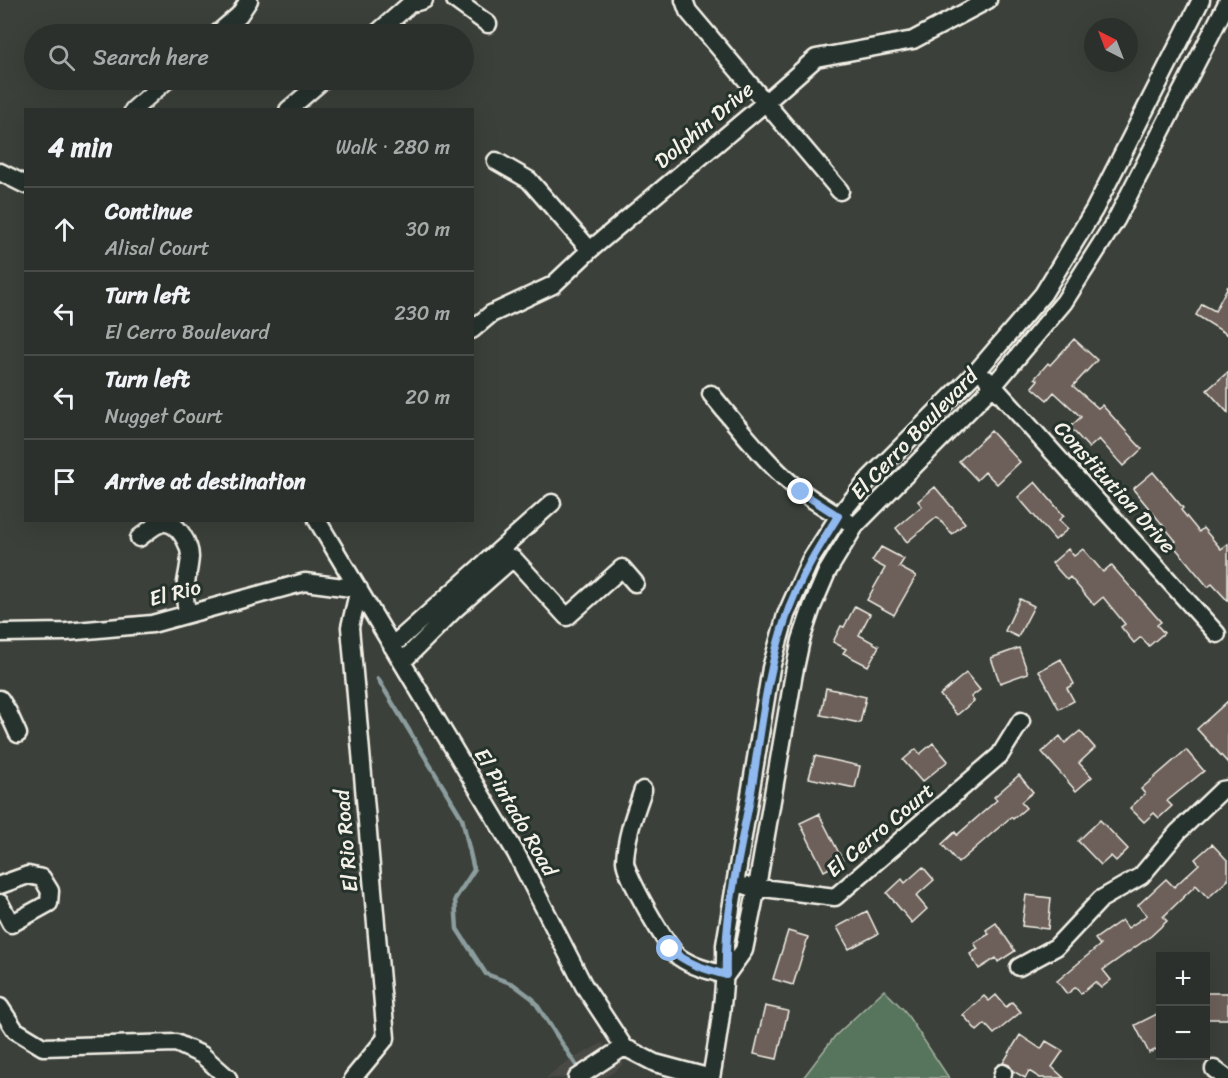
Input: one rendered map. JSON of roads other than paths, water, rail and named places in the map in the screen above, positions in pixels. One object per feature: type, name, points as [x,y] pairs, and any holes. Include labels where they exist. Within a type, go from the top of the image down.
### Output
[{"type":"street","points":[[229,24],[239,15],[249,0]]},
{"type":"street","points":[[387,24],[410,4],[424,0]]},
{"type":"street","points":[[454,0],[488,24]]},
{"type":"street","points":[[684,0],[688,11],[840,191]]},
{"type":"street","name":"Dolphin Drive","points":[[474,328],[491,314],[553,285],[590,250],[816,58],[913,40],[988,0]]},
{"type":"street","name":"El Cerro Boulevard","points":[[711,1078],[722,1015],[726,975],[725,945],[771,668],[786,615],[810,561],[838,516],[870,478],[978,370],[1043,294],[1094,210],[1201,0]]},
{"type":"street","name":"El Cerro Boulevard","points":[[726,975],[744,950],[801,640],[827,572],[855,526],[994,385],[1031,344],[1064,302],[1116,220],[1228,0]]},
{"type":"street","points":[[135,108],[156,90]]},
{"type":"street","points":[[290,108],[311,90]]},
{"type":"street","points":[[496,160],[529,180],[590,250]]},
{"type":"street","points":[[0,172],[24,184]]},
{"type":"street","name":"Constitution Drive","points":[[978,370],[1217,634]]},
{"type":"street","points":[[711,394],[755,447],[786,479],[801,492],[855,526]]},
{"type":"street","points":[[392,646],[552,503]]},
{"type":"street","name":"El Pintado Road","points":[[318,522],[516,853],[584,986],[624,1047],[655,1063],[711,1078]]},
{"type":"street","points":[[139,538],[160,523],[175,526],[183,536],[189,547],[190,557],[184,587],[188,614]]},
{"type":"street","points":[[402,662],[454,610],[513,558],[567,617],[622,568],[635,583]]},
{"type":"street","name":"El Rio","points":[[0,633],[66,632],[152,624],[304,582],[359,589]]},
{"type":"street","name":"El Rio Road","points":[[353,1078],[386,1038],[350,627],[359,589]]},
{"type":"street","points":[[0,699],[18,734]]},
{"type":"street","name":"El Cerro Court","points":[[734,884],[835,897],[1000,755],[1021,721]]},
{"type":"street","points":[[1019,968],[1056,947],[1101,899],[1141,876],[1178,832],[1222,790],[1228,789]]},
{"type":"street","points":[[643,790],[631,825],[625,864],[670,949],[679,957],[700,968],[726,975]]},
{"type":"street","points":[[0,885],[28,875],[42,878],[50,891],[49,903],[11,924],[0,903]]},
{"type":"street","points":[[0,1007],[15,1030],[44,1047],[176,1043],[202,1055],[228,1078]]},
{"type":"street","points":[[577,1078],[624,1047]]},
{"type":"waterway","points":[[378,679],[462,818],[474,870],[455,899],[457,929],[486,974],[513,984],[533,999],[580,1071]]}]
